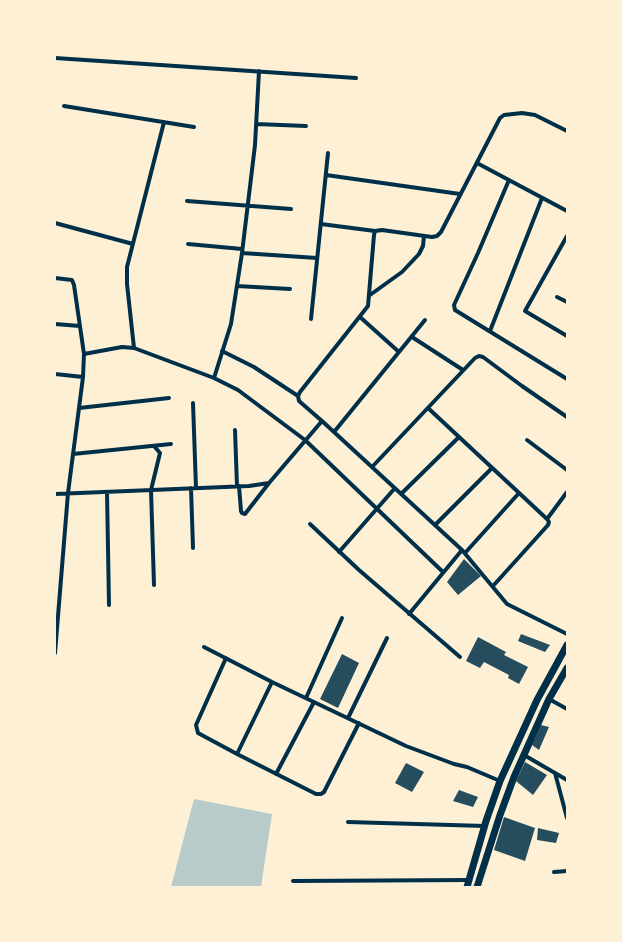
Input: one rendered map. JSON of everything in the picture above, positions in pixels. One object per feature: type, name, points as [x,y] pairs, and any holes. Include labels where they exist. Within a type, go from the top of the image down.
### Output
[{"type":"highway","points":[[468,883],[500,781],[537,700],[567,645]]},
{"type":"highway","points":[[477,887],[500,815],[524,755],[549,699],[567,668]]},
{"type":"street","points":[[55,58],[356,78]]},
{"type":"street","points":[[214,378],[231,324],[237,286],[248,206],[256,124],[259,71]]},
{"type":"street","points":[[64,106],[194,127]]},
{"type":"street","points":[[321,224],[432,237],[437,236],[440,233],[500,118],[504,115],[522,113],[535,115],[567,131]]},
{"type":"street","points":[[134,348],[127,284],[128,259],[164,122]]},
{"type":"street","points":[[256,124],[306,126]]},
{"type":"street","points":[[311,319],[328,153]]},
{"type":"street","points":[[476,162],[567,211]]},
{"type":"street","points":[[326,175],[460,194]]},
{"type":"street","points":[[509,180],[454,305],[455,310],[567,379]]},
{"type":"street","points":[[490,331],[542,198]]},
{"type":"street","points":[[187,201],[291,209]]},
{"type":"street","points":[[55,223],[133,244]]},
{"type":"street","points":[[298,396],[368,306],[375,230]]},
{"type":"street","points":[[370,295],[402,272],[419,254],[423,246],[424,236]]},
{"type":"street","points":[[567,236],[525,311],[567,336]]},
{"type":"street","points":[[188,244],[318,258]]},
{"type":"street","points":[[55,278],[72,280],[74,285],[84,354],[83,376],[68,493],[56,625],[55,652]]},
{"type":"street","points":[[237,286],[290,289]]},
{"type":"street","points":[[557,297],[567,302]]},
{"type":"street","points":[[360,317],[399,352]]},
{"type":"street","points":[[334,432],[425,320]]},
{"type":"street","points":[[55,324],[80,326]]},
{"type":"street","points":[[412,337],[463,370]]},
{"type":"street","points":[[84,354],[122,347],[134,348],[214,378],[238,390],[305,440],[443,572]]},
{"type":"street","points":[[222,352],[254,367],[298,396],[299,401],[464,551],[508,604],[567,634]]},
{"type":"street","points":[[372,468],[463,370],[478,356],[484,357],[522,386],[567,417]]},
{"type":"street","points":[[55,374],[83,376]]},
{"type":"street","points":[[79,408],[169,398]]},
{"type":"street","points":[[193,403],[194,548]]},
{"type":"street","points":[[428,408],[519,494],[548,519]]},
{"type":"street","points":[[235,430],[238,486],[241,510],[242,513],[245,514],[269,483],[322,421]]},
{"type":"street","points":[[401,494],[459,437]]},
{"type":"street","points":[[527,440],[567,470]]},
{"type":"street","points":[[73,454],[170,444]]},
{"type":"street","points":[[154,446],[160,454],[152,490],[154,586]]},
{"type":"street","points":[[435,525],[492,468]]},
{"type":"street","points":[[55,494],[238,486],[269,483]]},
{"type":"street","points":[[339,552],[395,488]]},
{"type":"street","points":[[107,492],[109,606]]},
{"type":"street","points":[[493,586],[548,525],[548,519],[567,492]]},
{"type":"street","points":[[409,614],[443,572],[519,494]]},
{"type":"street","points":[[310,524],[339,552],[460,657]]},
{"type":"street","points":[[306,698],[342,618]]},
{"type":"street","points":[[348,718],[387,638]]},
{"type":"street","points":[[204,647],[272,682],[406,746],[454,764],[467,767],[500,781]]},
{"type":"street","points":[[226,658],[196,725],[196,730],[198,733],[237,754],[316,794],[324,792],[359,723]]},
{"type":"street","points":[[237,754],[272,682]]},
{"type":"street","points":[[549,699],[567,709]]},
{"type":"street","points":[[276,774],[314,702]]},
{"type":"street","points":[[524,755],[567,780]]},
{"type":"street","points":[[555,773],[567,818]]},
{"type":"street","points":[[348,822],[485,826]]},
{"type":"street","points":[[554,872],[567,871]]},
{"type":"street","points":[[293,881],[468,883]]},
{"type":"shaded area","points":[[194,799],[272,814],[261,887],[171,887]]},
{"type":"building","points":[[464,559],[481,576],[458,595],[447,582]]},
{"type":"building","points":[[521,634],[550,645],[545,652],[518,641]]},
{"type":"building","points":[[478,637],[506,652],[504,655],[528,667],[519,684],[508,678],[509,675],[484,662],[480,668],[466,661]]},
{"type":"building","points":[[342,654],[359,663],[338,708],[320,699]]},
{"type":"building","points":[[541,725],[549,727],[539,750],[532,745]]},
{"type":"building","points":[[525,762],[547,775],[533,795],[516,781]]},
{"type":"building","points":[[406,763],[424,772],[412,792],[395,783]]},
{"type":"building","points":[[459,790],[478,797],[473,807],[453,801]]},
{"type":"building","points":[[504,817],[535,828],[525,861],[494,850]]},
{"type":"building","points":[[538,828],[559,833],[556,843],[537,840]]}]
